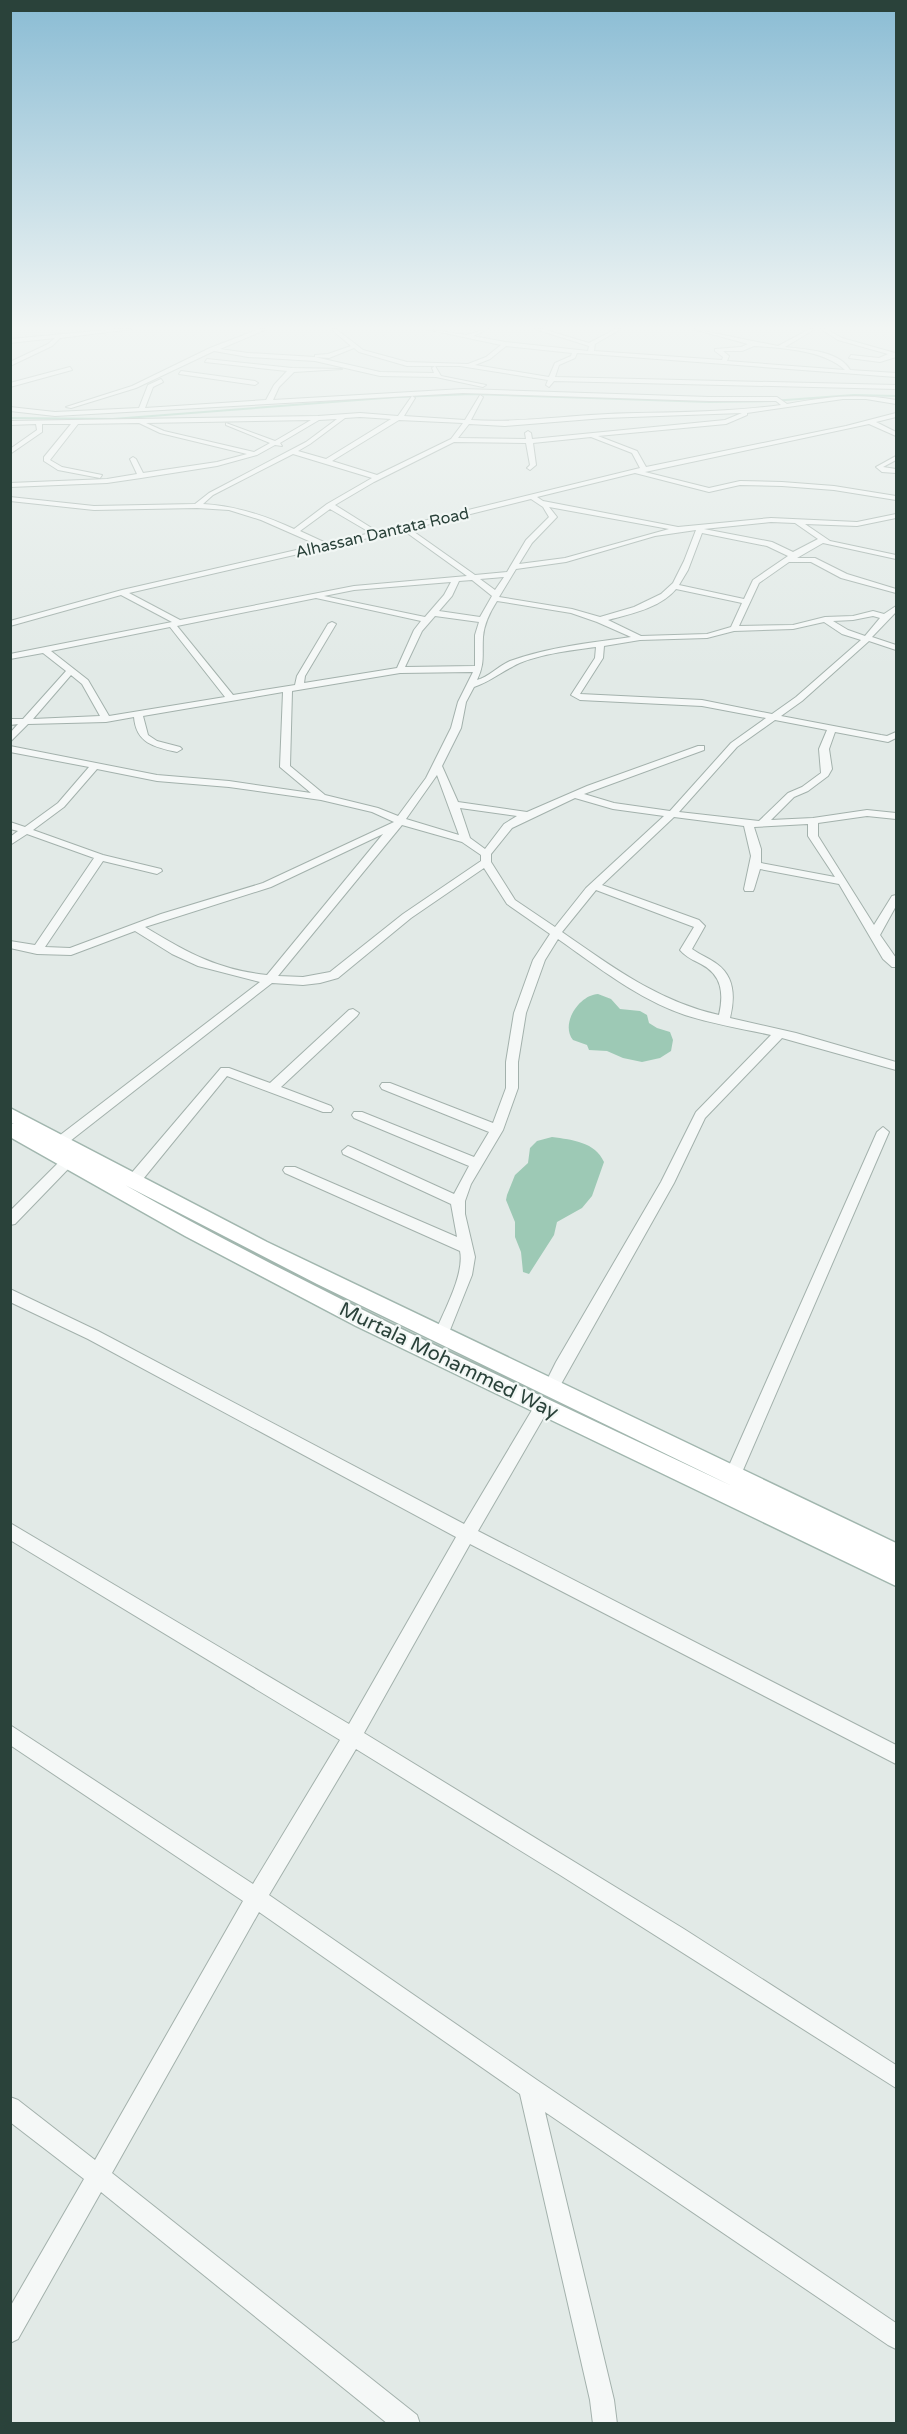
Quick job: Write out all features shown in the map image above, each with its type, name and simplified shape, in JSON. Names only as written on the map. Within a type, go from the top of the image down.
[{"type":"main road","name":"Murtala Mohammed Way","points":[[10,1114],[60,1143],[197,1214],[441,1335],[547,1397],[897,1575]]},
{"type":"main road","name":"Murtala Mohammed Way","points":[[10,1129],[275,1275],[732,1477],[897,1554]]},
{"type":"street","points":[[10,452],[24,443]]},
{"type":"street","points":[[59,443],[49,454],[47,461],[60,469],[95,474],[107,481]]},
{"type":"street","points":[[207,443],[255,454]]},
{"type":"street","points":[[273,443],[376,477]]},
{"type":"street","points":[[197,506],[211,494],[294,450],[301,443]]},
{"type":"street","points":[[326,462],[358,443]]},
{"type":"street","points":[[296,531],[329,505],[376,477],[448,443]]},
{"type":"street","points":[[530,443],[533,465],[530,468]]},
{"type":"street","points":[[608,443],[635,452],[640,470],[651,477],[709,490],[732,483],[782,484],[834,488],[897,498]]},
{"type":"street","name":"Alhassan Dantata Road","points":[[10,624],[122,592],[404,528],[640,470],[771,443]]},
{"type":"street","points":[[10,485],[107,481],[217,465],[255,454],[276,444]]},
{"type":"street","points":[[897,458],[879,467],[884,471],[897,471]]},
{"type":"street","points":[[133,459],[141,476]]},
{"type":"street","points":[[531,496],[542,503],[576,511],[595,511],[681,529]]},
{"type":"street","points":[[10,499],[94,508],[197,506],[238,509],[296,531],[324,545]]},
{"type":"street","points":[[60,1143],[268,981],[398,823],[437,766],[456,728],[462,702],[479,667],[479,635],[483,620],[495,596],[529,542],[553,517],[542,503]]},
{"type":"street","points":[[329,505],[377,534]]},
{"type":"street","points":[[10,657],[354,588],[511,570],[566,560],[654,534],[681,529],[700,529],[757,520],[857,524],[897,516]]},
{"type":"street","points":[[796,521],[822,540],[897,557]]},
{"type":"street","points":[[404,528],[471,575],[495,596],[600,620],[640,638]]},
{"type":"street","points":[[700,529],[769,544],[793,558],[812,560],[844,576],[897,591]]},
{"type":"street","points":[[600,620],[632,611],[667,594],[675,586],[700,529]]},
{"type":"street","points":[[734,630],[756,582],[800,551],[822,540]]},
{"type":"street","points":[[400,670],[418,630],[448,596],[457,577]]},
{"type":"street","points":[[675,586],[748,602]]},
{"type":"street","points":[[122,592],[177,625],[231,699]]},
{"type":"street","points":[[312,596],[426,620]]},
{"type":"street","points":[[441,1335],[465,1275],[468,1257],[458,1214],[458,1201],[497,1130],[512,1088],[512,1062],[520,1013],[539,960],[557,932],[595,886],[671,815],[734,744],[799,699],[897,608]]},
{"type":"street","points":[[433,613],[483,620]]},
{"type":"street","points":[[10,722],[106,719],[400,670],[479,667],[563,649],[640,638],[707,636],[734,630],[793,627],[825,619],[853,618],[873,613],[885,617]]},
{"type":"street","points":[[825,619],[845,632],[897,648]]},
{"type":"street","points":[[299,686],[302,676],[332,624]]},
{"type":"street","points":[[600,644],[599,658],[575,695],[589,699],[702,703],[888,739],[896,736]]},
{"type":"street","points":[[44,650],[90,688],[106,719]]},
{"type":"street","points":[[470,685],[479,684],[510,664],[527,658]]},
{"type":"street","points":[[10,739],[71,670]]},
{"type":"street","points":[[288,687],[285,767],[321,797]]},
{"type":"street","points":[[138,714],[139,729],[148,742],[177,749]]},
{"type":"street","points":[[761,824],[791,795],[805,789],[825,774],[827,769],[824,749],[832,729]]},
{"type":"street","points":[[136,927],[189,959],[217,969],[268,981],[329,978],[407,916],[486,858],[508,826],[527,815],[576,795],[701,748]]},
{"type":"street","points":[[10,749],[157,778],[229,784],[321,797],[375,810],[398,823],[466,840],[486,858],[511,902],[621,978],[655,998],[689,1012],[796,1037],[897,1066]]},
{"type":"street","points":[[10,842],[61,805],[95,766]]},
{"type":"street","points":[[437,766],[449,786],[466,840]]},
{"type":"street","points":[[576,795],[613,806],[748,824],[813,822],[867,813],[897,816]]},
{"type":"street","points":[[453,804],[527,815]]},
{"type":"street","points":[[813,822],[813,836],[830,860],[887,956],[897,964]]},
{"type":"street","points":[[10,944],[37,950],[71,951],[136,927],[267,885],[398,823]]},
{"type":"street","points":[[748,824],[757,848],[757,865],[749,890]]},
{"type":"street","points":[[10,825],[100,857],[157,871]]},
{"type":"street","points":[[37,950],[100,857]]},
{"type":"street","points":[[757,865],[843,882]]},
{"type":"street","points":[[595,886],[695,922],[700,926],[686,950],[717,968],[723,975],[729,1001],[724,1020]]},
{"type":"street","points":[[874,935],[897,898]]},
{"type":"street","points":[[274,1087],[353,1013]]},
{"type":"street","points":[[10,2331],[256,1898],[353,1736],[466,1534],[547,1397],[667,1183],[699,1115],[779,1034]]},
{"type":"street","points":[[134,1180],[225,1071],[274,1087],[327,1109]]},
{"type":"street","points":[[387,1086],[497,1130]]},
{"type":"street","points":[[358,1115],[477,1164]]},
{"type":"street","points":[[732,1477],[884,1132]]},
{"type":"street","points":[[348,1150],[458,1201]]},
{"type":"street","points":[[10,1220],[68,1162]]},
{"type":"street","points":[[290,1170],[467,1248]]},
{"type":"street","points":[[10,1295],[93,1335],[466,1534],[897,1755]]},
{"type":"street","points":[[10,1531],[353,1736],[779,2000],[897,2077]]},
{"type":"street","points":[[10,1734],[256,1898],[529,2088],[897,2337]]},
{"type":"street","points":[[529,2088],[602,2400],[605,2424]]},
{"type":"street","points":[[10,2108],[408,2424]]},
{"type":"shaded area","points":[[598,994],[611,999],[620,1009],[640,1011],[647,1015],[649,1023],[670,1032],[673,1040],[671,1051],[660,1058],[642,1062],[623,1058],[607,1051],[589,1050],[587,1045],[573,1040],[569,1026],[574,1011],[584,999]]},
{"type":"shaded area","points":[[552,1137],[589,1146],[600,1155],[604,1162],[592,1196],[582,1208],[557,1222],[554,1235],[529,1274],[523,1272],[521,1252],[515,1237],[515,1222],[506,1200],[515,1175],[528,1163],[530,1148],[537,1141]]}]
